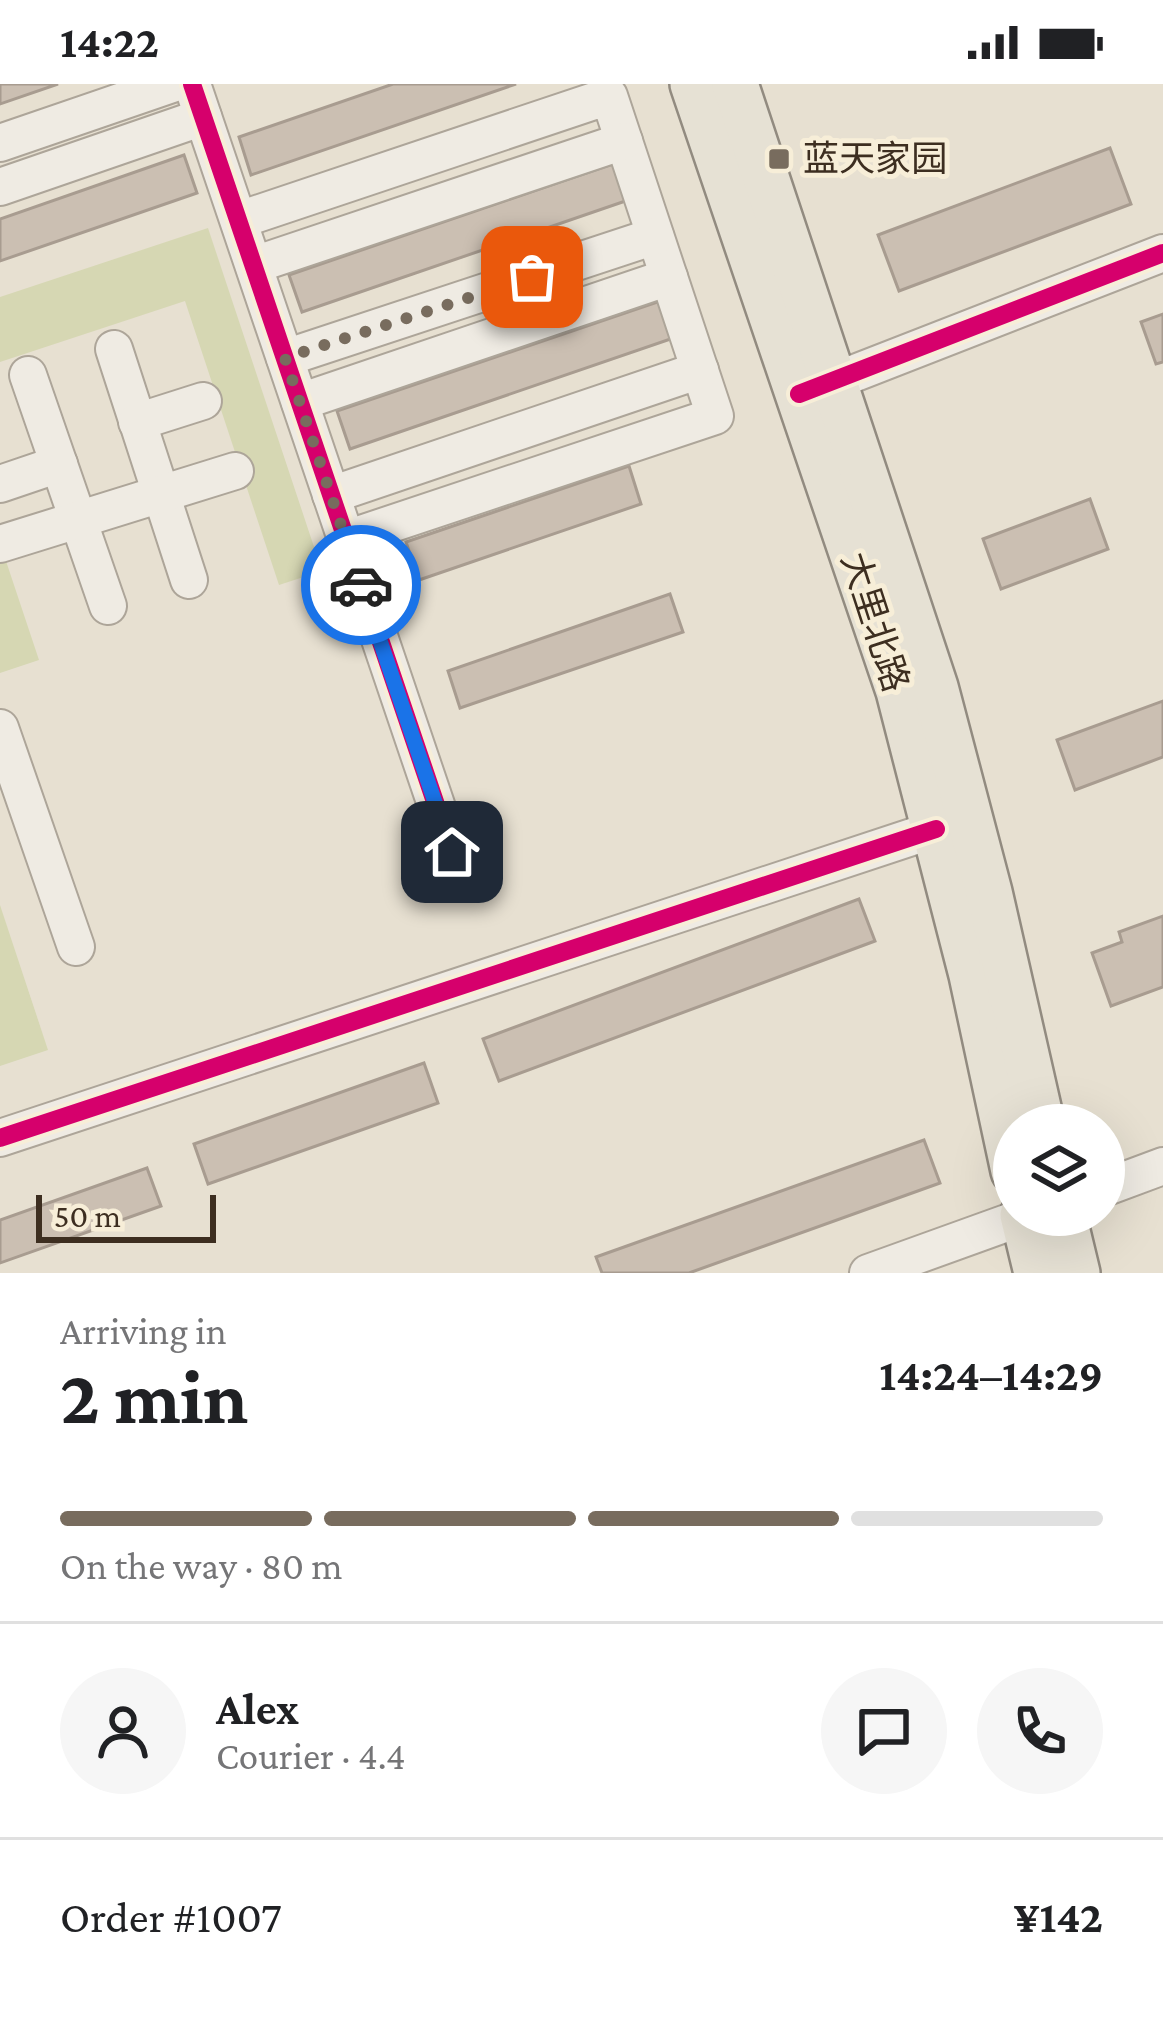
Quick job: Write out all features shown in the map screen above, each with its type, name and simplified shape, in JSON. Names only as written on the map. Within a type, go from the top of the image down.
[{"type":"main road","name":"大里北路","points":[[693,84],[935,686],[1037,1104]]},
{"type":"main road","name":"大里北路","points":[[735,84],[936,829],[999,1104]]},
{"type":"main road","points":[[1036,1236],[1037,1273]]},
{"type":"main road","points":[[1050,1236],[1077,1273]]},
{"type":"street","points":[[0,143],[172,84]]},
{"type":"street","points":[[239,220],[609,96],[715,416],[346,539]]},
{"type":"street","points":[[0,187],[197,100],[452,852]]},
{"type":"street","points":[[254,265],[624,141]]},
{"type":"street","points":[[285,358],[655,236]]},
{"type":"street","points":[[816,389],[1163,253]]},
{"type":"street","points":[[300,402],[669,278]]},
{"type":"street","points":[[114,349],[189,580]]},
{"type":"street","points":[[331,495],[700,370]]},
{"type":"street","points":[[28,374],[108,606]]},
{"type":"street","points":[[137,422],[203,400]]},
{"type":"street","points":[[0,484],[59,464]]},
{"type":"street","points":[[0,544],[235,470]]},
{"type":"street","points":[[0,728],[76,947]]},
{"type":"street","points":[[0,1138],[936,829]]},
{"type":"street","points":[[1125,1180],[1163,1166]]},
{"type":"street","points":[[868,1273],[993,1230]]},
{"type":"green space","points":[[208,228],[322,571],[279,585],[185,301],[0,362],[0,297]]},
{"type":"green space","points":[[0,543],[39,660],[0,673]]},
{"type":"green space","points":[[0,905],[48,1050],[0,1066]]},
{"type":"building","points":[[0,84],[58,84],[0,104]]},
{"type":"building","points":[[393,84],[516,84],[251,175],[239,137]]},
{"type":"building","points":[[1110,148],[1131,204],[899,291],[878,235]]},
{"type":"building","points":[[184,155],[197,193],[0,261],[0,219]]},
{"type":"building","points":[[627,159],[640,196],[302,312],[289,275]]},
{"type":"building","points":[[675,296],[688,333],[350,449],[337,411]]},
{"type":"building","points":[[1163,314],[1163,362],[1156,364],[1141,322]]},
{"type":"building","points":[[629,466],[641,504],[419,580],[406,542]]},
{"type":"building","points":[[1090,499],[1108,549],[1001,589],[983,539]]},
{"type":"building","points":[[670,594],[683,632],[460,708],[448,671]]},
{"type":"building","points":[[1163,701],[1163,757],[1075,790],[1057,740]]},
{"type":"building","points":[[859,899],[875,941],[499,1081],[483,1039]]},
{"type":"building","points":[[1163,916],[1163,987],[1111,1006],[1092,953],[1122,942],[1119,932]]},
{"type":"building","points":[[424,1063],[438,1103],[208,1184],[194,1144]]},
{"type":"building","points":[[924,1140],[940,1183],[689,1273],[602,1273],[596,1257]]},
{"type":"building","points":[[147,1168],[161,1206],[0,1263],[0,1220]]},
{"type":"cycle path","points":[[192,84],[452,852]]},
{"type":"cycle path","points":[[799,394],[1163,253]]},
{"type":"cycle path","points":[[0,1138],[936,829]]},
{"type":"way so far","points":[[361,585],[285,358],[532,277]]},
{"type":"place","name":"蓝天家园","points":[[779,159]]},
{"type":"route","points":[[361,585],[452,852]]}]
